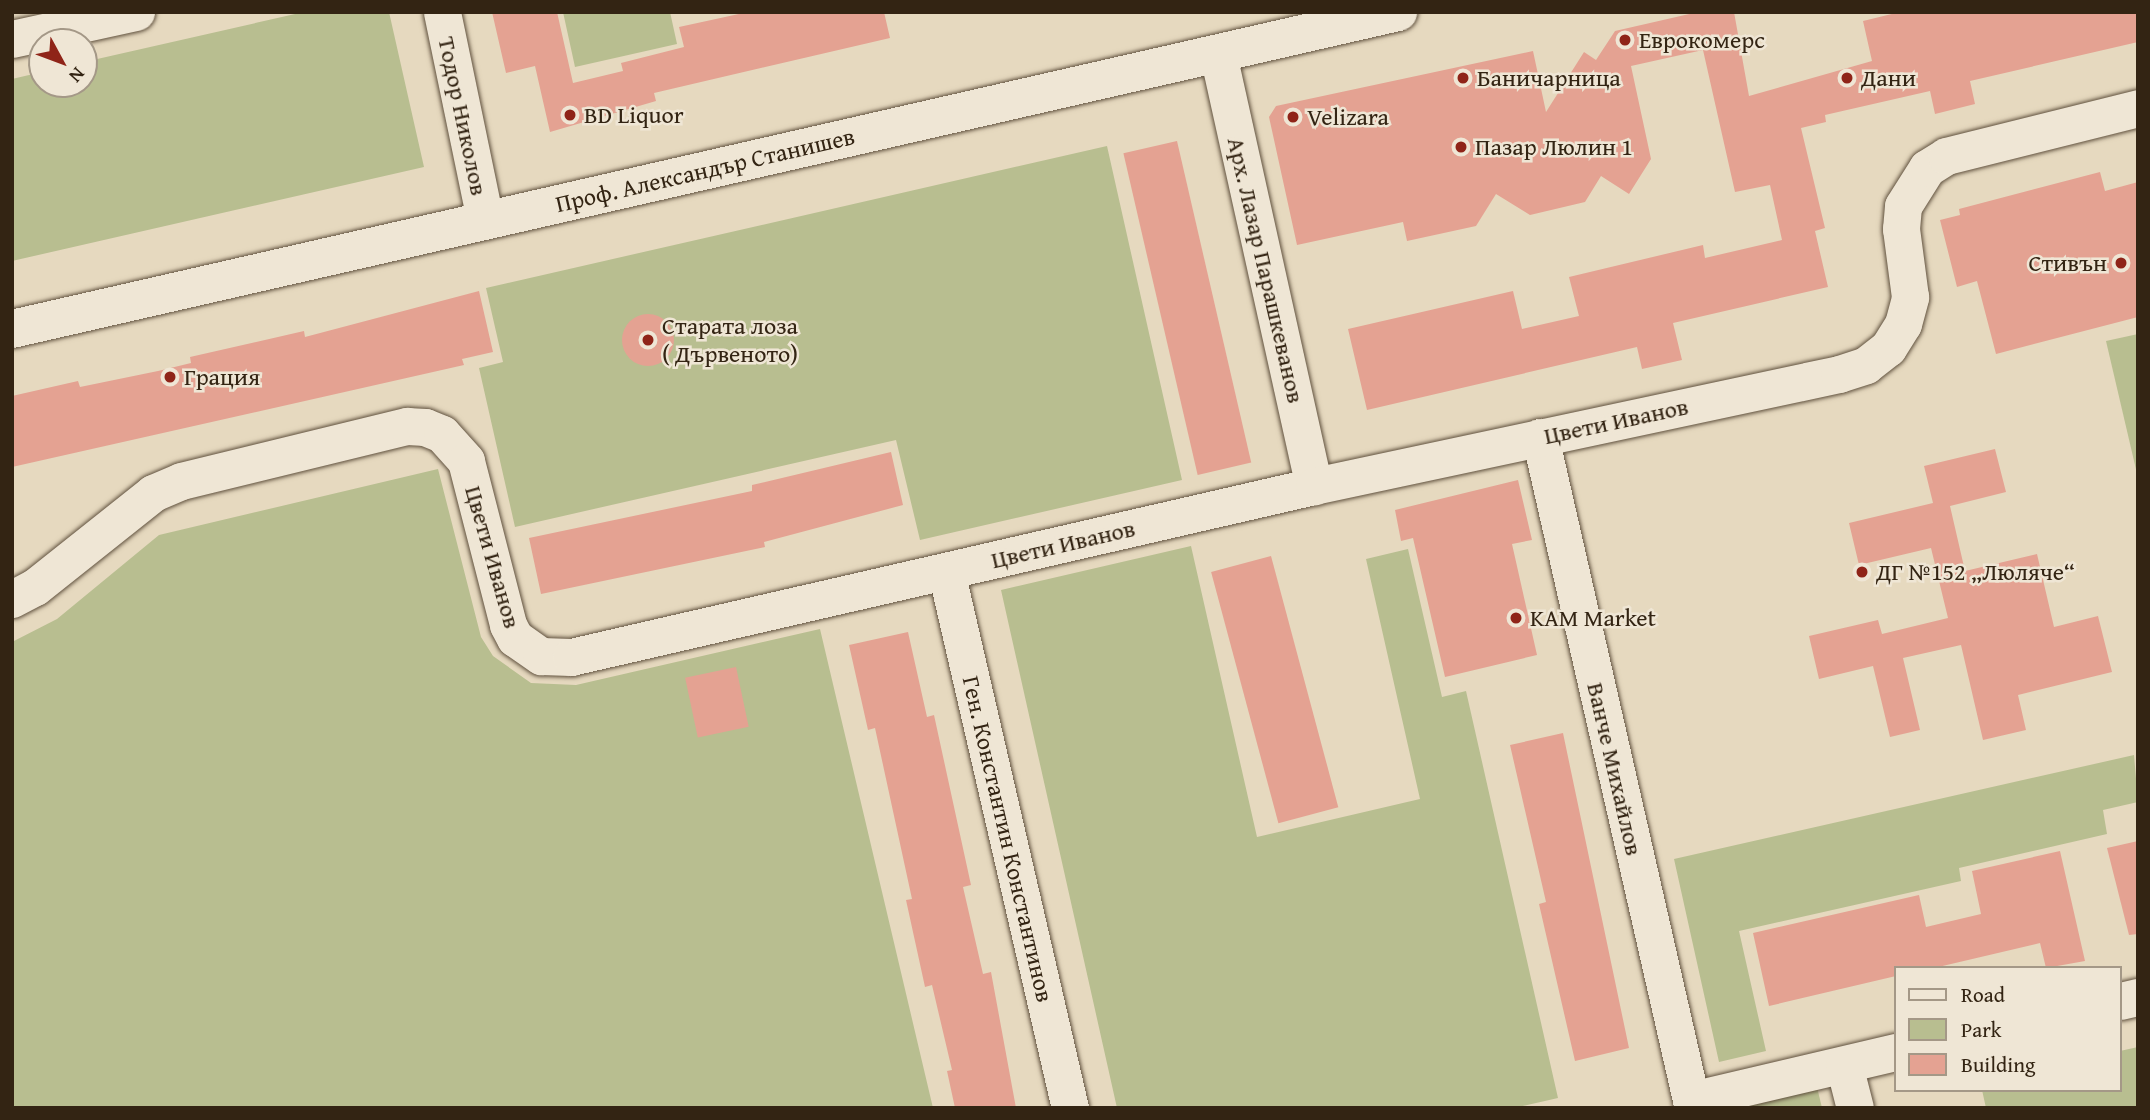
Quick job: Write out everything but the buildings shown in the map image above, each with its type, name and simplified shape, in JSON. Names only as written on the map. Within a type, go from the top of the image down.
[{"type":"street","points":[[12,39],[136,12]]},
{"type":"street","name":"Тодор Николов","points":[[442,12],[485,220]]},
{"type":"street","name":"Проф. Александър Станишев","points":[[12,328],[1398,12]]},
{"type":"street","name":"Арх. Лазар Парашкеванов","points":[[1217,54],[1314,486]]},
{"type":"street","name":"Цвети Иванов","points":[[12,599],[35,587],[153,493],[181,481],[407,426],[442,434],[466,461],[508,625],[515,638],[541,656],[571,657],[1314,486],[1866,365],[1888,348],[1903,324],[1910,297],[1901,229],[1903,206],[1927,168],[1946,156],[2138,108]]},
{"type":"street","name":"Ванче Михайлов","points":[[1540,437],[1691,1100],[1844,1065]]},
{"type":"street","name":"Ген. Константин Константинов","points":[[946,571],[1070,1108]]},
{"type":"street","points":[[1855,1108],[1844,1065],[1895,1052]]},
{"type":"green space","points":[[304,12],[389,12],[424,167],[12,261],[12,79],[28,75],[28,98],[98,98],[98,59]]},
{"type":"green space","points":[[563,12],[670,12],[677,44],[575,67]]},
{"type":"green space","points":[[1107,146],[1182,480],[920,540],[896,440],[515,527],[479,368],[503,362],[486,288]]},
{"type":"green space","points":[[2138,334],[2138,478],[2106,341]]},
{"type":"green space","points":[[438,469],[481,637],[493,656],[531,683],[576,685],[820,629],[933,1108],[12,1108],[12,642],[57,619],[159,535]]},
{"type":"green space","points":[[1191,546],[1257,837],[1420,799],[1366,559],[1408,549],[1442,697],[1466,691],[1558,1098],[1514,1108],[1117,1108],[1001,590]]},
{"type":"green space","points":[[2134,755],[2138,802],[2103,810],[2107,834],[1959,868],[1961,881],[1739,931],[1766,1051],[1719,1062],[1674,859]]},
{"type":"green space","points":[[2138,1047],[2138,1108],[1986,1108],[1982,1092],[2122,1092],[2122,1051]]},
{"type":"green space","points":[[1817,1087],[1822,1108],[1733,1108]]},
{"type":"place","name":"Еврокомерс","points":[[1625,40]]},
{"type":"place","name":"Баничарница","points":[[1463,78]]},
{"type":"place","name":"Дани","points":[[1847,78]]},
{"type":"place","name":"BD Liquor","points":[[570,115]]},
{"type":"place","name":"Velizara","points":[[1293,117]]},
{"type":"place","name":"Пазар Люлин 1","points":[[1461,147]]},
{"type":"place","name":"Стивън","points":[[2121,263]]},
{"type":"place","name":"Старата лоза ( Дървеното)","points":[[648,340]]},
{"type":"place","name":"Грация","points":[[170,377]]},
{"type":"place","name":"ДГ №152 „Люляче“","points":[[1862,572]]},
{"type":"place","name":"KAM Market","points":[[1516,618]]}]
